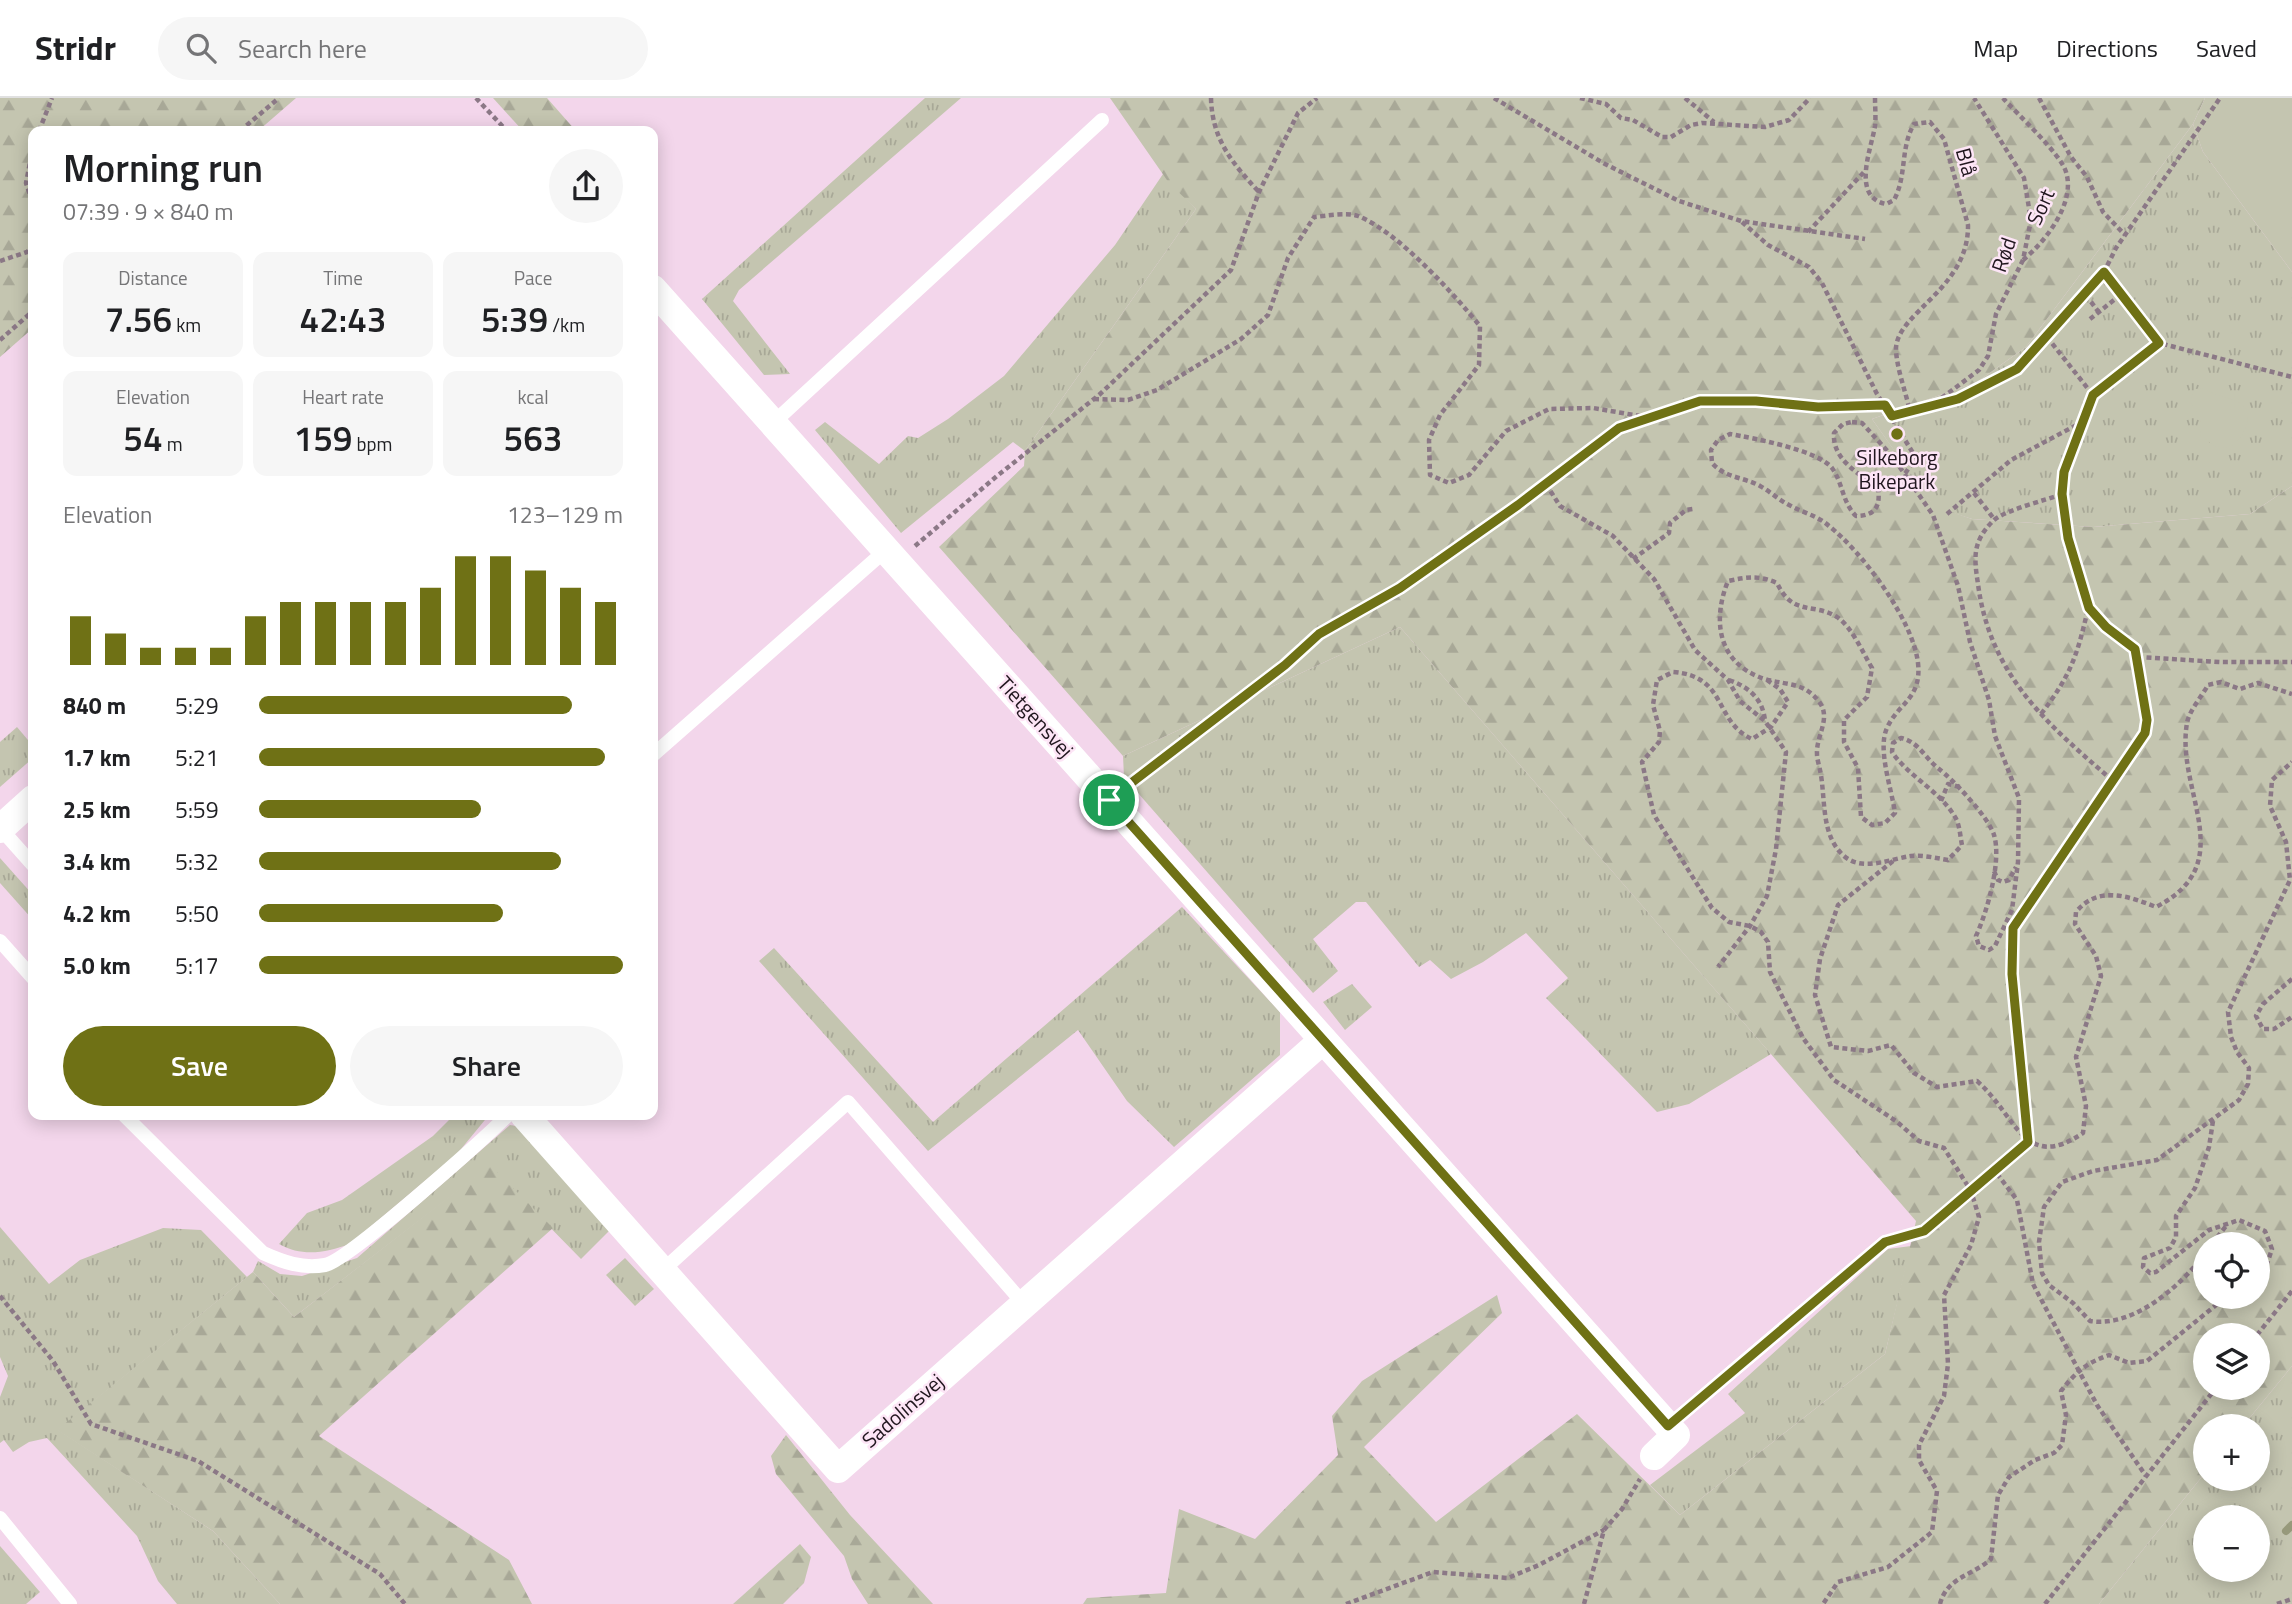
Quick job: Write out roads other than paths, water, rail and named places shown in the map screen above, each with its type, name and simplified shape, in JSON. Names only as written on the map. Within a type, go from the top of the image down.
[{"type":"street","name":"Tietgensvej","points":[[658,295],[1668,1426]]},
{"type":"street","points":[[0,829],[28,804]]},
{"type":"street","name":"Sadolinsvej","points":[[528,1120],[838,1469],[1323,1040]]},
{"type":"street","points":[[1654,1455],[1676,1435],[1668,1426]]},
{"type":"lane","points":[[773,423],[1102,120]]},
{"type":"lane","points":[[658,751],[891,556]]},
{"type":"lane","points":[[0,829],[28,860]]},
{"type":"lane","points":[[0,941],[28,972]]},
{"type":"lane","points":[[662,1270],[848,1102],[1024,1304]]},
{"type":"lane","points":[[129,1120],[263,1253],[290,1265],[328,1265],[503,1120]]},
{"type":"lane","points":[[1668,1426],[1885,1242]]},
{"type":"lane","points":[[0,1518],[68,1603]]},
{"type":"waterway","points":[[2286,1531],[2292,1525]]},
{"type":"place","name":"Silkeborg Bikepark","points":[[1897,434]]}]
